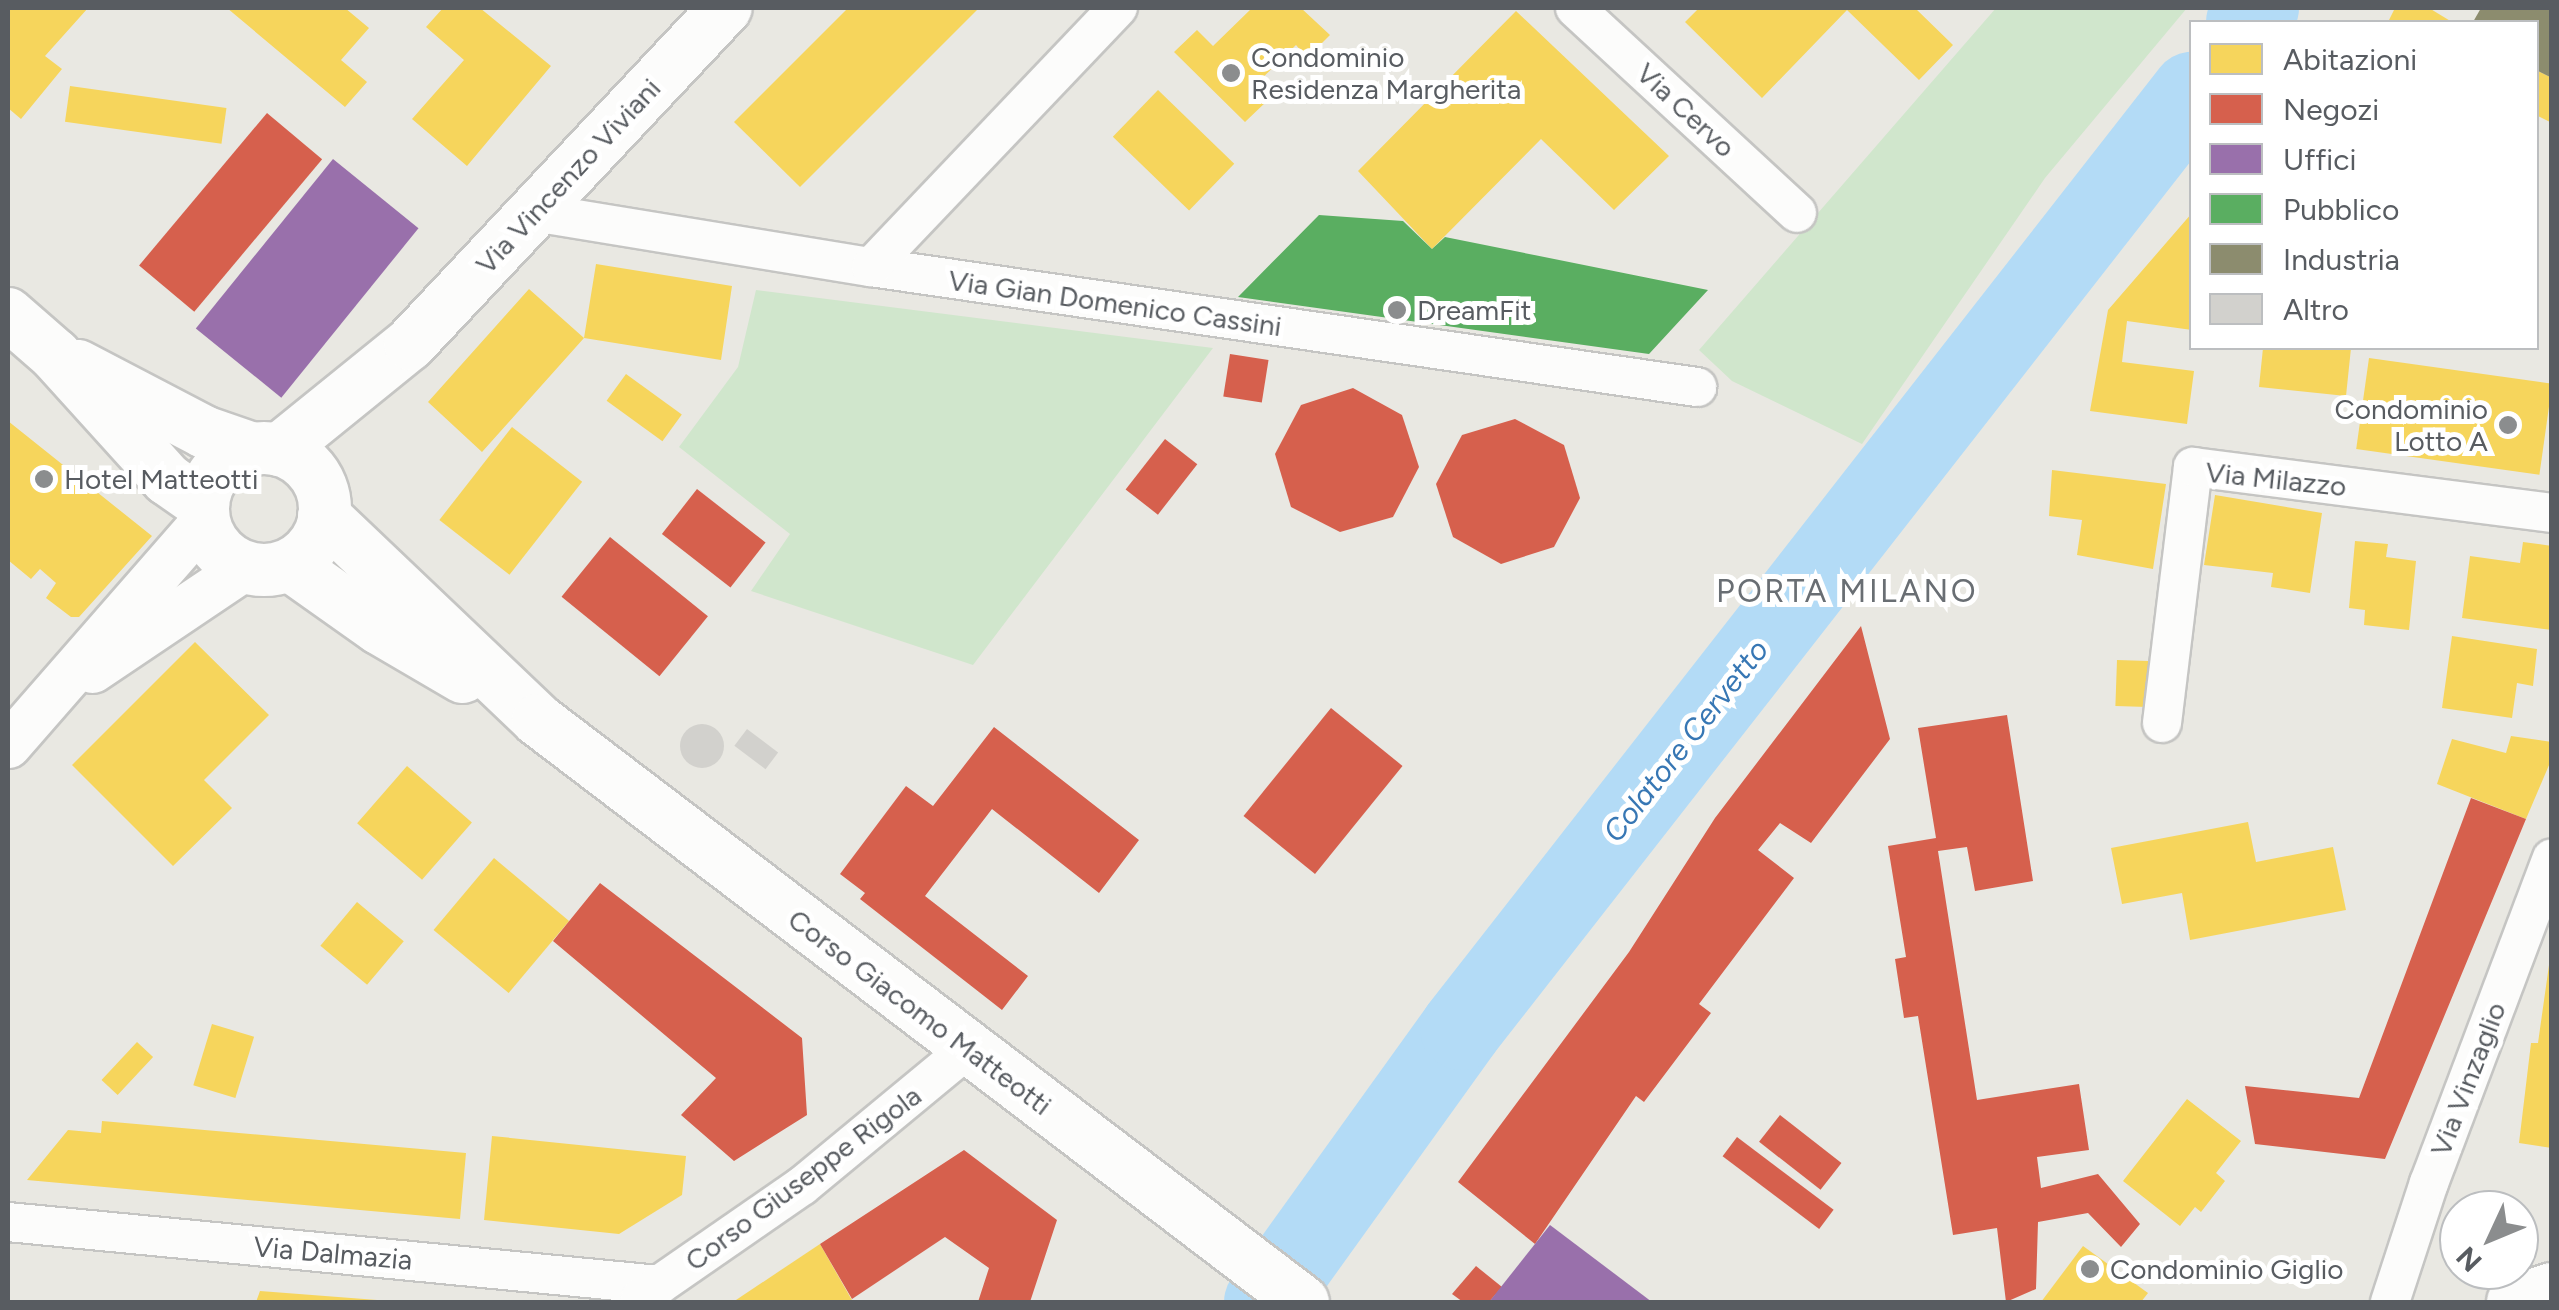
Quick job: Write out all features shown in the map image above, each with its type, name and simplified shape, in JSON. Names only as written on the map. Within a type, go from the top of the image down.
[{"type":"main road","name":"Via Vincenzo Viviani","points":[[266,449],[410,344],[723,8]]},
{"type":"main road","points":[[8,314],[56,355],[167,479],[204,512],[215,546],[267,566],[314,544],[322,501],[304,463],[204,432],[56,355]]},
{"type":"main road","name":"Via Vincenzo Viviani","points":[[322,501],[410,344]]},
{"type":"main road","points":[[204,512],[219,467],[266,449]]},
{"type":"main road","name":"Corso Giacomo Matteotti","points":[[322,501],[538,720]]},
{"type":"main road","name":"Corso Giacomo Matteotti","points":[[267,566],[538,720],[1303,1302]]},
{"type":"main road","points":[[2513,1302],[2552,1290]]},
{"type":"street","points":[[871,267],[1118,8]]},
{"type":"street","name":"Via Cervo","points":[[1575,8],[1797,213]]},
{"type":"street","name":"Via Gian Domenico Cassini","points":[[534,212],[871,267],[1697,388]]},
{"type":"street","name":"Via Milazzo","points":[[2162,722],[2193,467],[2552,513]]},
{"type":"street","points":[[8,745],[50,700],[204,512]]},
{"type":"street","points":[[50,700],[267,566]]},
{"type":"street","name":"Via Vinzaglio","points":[[2390,1302],[2429,1184],[2552,858]]},
{"type":"street","name":"Corso Giuseppe Rigola","points":[[646,1294],[802,1186],[970,1048]]},
{"type":"street","name":"Via Dalmazia","points":[[8,1222],[646,1294]]},
{"type":"green space","points":[[1996,8],[2187,8],[2045,178],[1862,444],[1732,381],[1699,350]]},
{"type":"green space","points":[[756,290],[1213,348],[973,665],[751,591],[790,534],[679,447],[738,367]]},
{"type":"building: Abitazioni","points":[[8,8],[88,8],[45,56],[62,69],[21,119],[8,108]]},
{"type":"building: Abitazioni","points":[[227,8],[345,8],[369,28],[341,60],[367,82],[345,107]]},
{"type":"building: Abitazioni","points":[[443,8],[480,8],[551,66],[467,166],[412,119],[464,60],[426,27]]},
{"type":"building: Abitazioni","points":[[848,8],[979,8],[800,187],[734,122]]},
{"type":"building: Abitazioni","name":"Condominio Residenza Margherita","points":[[1252,8],[1301,8],[1330,35],[1307,58],[1296,45],[1252,88],[1267,101],[1245,122],[1174,52],[1197,30],[1213,46]]},
{"type":"building: Abitazioni","points":[[1699,8],[1915,8],[1953,45],[1919,80],[1847,10],[1762,98],[1685,22]]},
{"type":"building: Abitazioni","points":[[2395,8],[2429,8],[2449,20],[2389,20]]},
{"type":"building: Abitazioni","points":[[1516,11],[1669,156],[1614,210],[1541,139],[1432,249],[1358,171]]},
{"type":"building: Abitazioni","points":[[2539,72],[2552,78],[2552,123],[2539,116]]},
{"type":"building: Abitazioni","points":[[70,86],[226,108],[221,144],[65,122]]},
{"type":"building: Abitazioni","points":[[1158,90],[1234,164],[1189,210],[1113,137]]},
{"type":"building: Abitazioni","points":[[2189,216],[2189,330],[2127,321],[2122,362],[2194,371],[2187,424],[2090,411],[2108,310]]},
{"type":"building: Abitazioni","points":[[596,264],[732,286],[721,360],[584,338]]},
{"type":"building: Abitazioni","points":[[529,289],[584,338],[482,452],[428,402]]},
{"type":"building: Abitazioni","points":[[2263,350],[2351,350],[2346,396],[2259,387]]},
{"type":"building: Abitazioni","points":[[2369,358],[2552,384],[2539,475],[2356,449]]},
{"type":"building: Abitazioni","points":[[626,374],[682,415],[662,441],[607,401]]},
{"type":"building: Abitazioni","name":"Hotel Matteotti","points":[[8,421],[152,536],[79,617],[71,617],[46,598],[56,583],[40,569],[31,579],[8,560]]},
{"type":"building: Abitazioni","points":[[512,427],[582,482],[509,575],[439,520]]},
{"type":"building: Abitazioni","points":[[2052,470],[2166,484],[2153,569],[2077,555],[2082,520],[2049,516]]},
{"type":"building: Abitazioni","points":[[2215,495],[2322,513],[2310,593],[2271,587],[2273,573],[2204,565]]},
{"type":"building: Abitazioni","points":[[2355,541],[2388,544],[2386,557],[2416,561],[2409,630],[2364,625],[2365,610],[2349,608]]},
{"type":"building: Abitazioni","points":[[2523,542],[2552,546],[2552,630],[2462,618],[2470,556],[2520,563]]},
{"type":"building: Abitazioni","points":[[2452,636],[2537,649],[2533,686],[2517,683],[2512,718],[2442,708]]},
{"type":"building: Abitazioni","points":[[195,642],[269,715],[204,780],[232,808],[173,866],[72,765]]},
{"type":"building: Abitazioni","points":[[2117,660],[2149,661],[2147,707],[2115,706]]},
{"type":"building: Abitazioni","points":[[2511,736],[2552,742],[2552,758],[2526,819],[2437,784],[2452,739],[2506,753]]},
{"type":"building: Abitazioni","points":[[407,766],[472,822],[422,880],[357,823]]},
{"type":"building: Abitazioni","points":[[2248,822],[2256,862],[2333,847],[2346,910],[2190,940],[2182,893],[2122,904],[2111,848]]},
{"type":"building: Abitazioni","points":[[494,858],[569,921],[509,993],[434,930]]},
{"type":"building: Abitazioni","points":[[357,902],[404,941],[367,985],[320,946]]},
{"type":"building: Abitazioni","points":[[2549,965],[2552,1148],[2519,1143],[2531,1043],[2538,1043]]},
{"type":"building: Abitazioni","points":[[212,1024],[254,1037],[235,1098],[193,1085]]},
{"type":"building: Abitazioni","points":[[137,1042],[153,1057],[118,1095],[102,1080]]},
{"type":"building: Abitazioni","points":[[2187,1099],[2241,1141],[2216,1173],[2225,1181],[2201,1212],[2195,1207],[2180,1226],[2123,1181]]},
{"type":"building: Abitazioni","points":[[102,1121],[466,1153],[460,1219],[27,1180],[68,1130],[101,1133]]},
{"type":"building: Abitazioni","points":[[492,1136],[686,1156],[682,1195],[619,1234],[484,1220]]},
{"type":"building: Abitazioni","points":[[820,1244],[853,1302],[733,1302]]},
{"type":"building: Abitazioni","name":"Condominio Giglio","points":[[2083,1246],[2148,1293],[2141,1302],[2041,1302]]},
{"type":"building: Abitazioni","points":[[260,1291],[377,1300],[377,1302],[256,1302]]},
{"type":"building: Negozi","points":[[267,113],[322,159],[194,312],[139,265]]},
{"type":"building: Negozi","points":[[1230,354],[1269,360],[1262,403],[1223,396]]},
{"type":"building: Negozi","points":[[1353,388],[1402,415],[1419,467],[1393,517],[1340,532],[1291,507],[1275,454],[1301,405]]},
{"type":"building: Negozi","points":[[1515,419],[1564,445],[1580,498],[1554,547],[1501,564],[1453,537],[1436,484],[1462,435]]},
{"type":"building: Negozi","points":[[1165,439],[1197,464],[1158,515],[1126,489]]},
{"type":"building: Negozi","points":[[697,489],[766,543],[730,587],[662,534]]},
{"type":"building: Negozi","points":[[610,537],[708,616],[659,676],[562,597]]},
{"type":"building: Negozi","points":[[1861,626],[1890,739],[1811,843],[1780,823],[1758,850],[1794,878],[1699,1004],[1711,1013],[1644,1102],[1636,1096],[1535,1244],[1458,1182],[1629,952],[1715,818]]},
{"type":"building: Negozi","points":[[1331,708],[1402,766],[1315,874],[1244,816]]},
{"type":"building: Negozi","points":[[2007,715],[2033,881],[1975,891],[1967,847],[1938,851],[1977,1100],[2079,1084],[2089,1150],[2037,1157],[2041,1188],[2098,1174],[2140,1224],[2121,1247],[2088,1213],[2038,1222],[2036,1289],[2006,1302],[1997,1228],[1953,1235],[1918,1016],[1904,1018],[1895,959],[1906,957],[1888,846],[1936,838],[1918,728]]},
{"type":"building: Negozi","points":[[994,727],[1139,840],[1099,893],[992,809],[925,896],[1028,976],[1002,1010],[860,899],[865,893],[840,874],[906,786],[933,806]]},
{"type":"building: Negozi","points":[[2471,798],[2526,819],[2385,1159],[2255,1144],[2245,1086],[2359,1098]]},
{"type":"building: Negozi","points":[[600,883],[802,1038],[807,1115],[734,1161],[681,1115],[716,1078],[553,941]]},
{"type":"building: Negozi","points":[[1780,1115],[1841,1163],[1821,1190],[1759,1142]]},
{"type":"building: Negozi","points":[[1737,1137],[1834,1210],[1819,1229],[1723,1156]]},
{"type":"building: Negozi","points":[[964,1150],[1057,1220],[1030,1302],[978,1302],[989,1268],[945,1237],[852,1299],[820,1244]]},
{"type":"building: Negozi","points":[[1476,1266],[1502,1287],[1489,1302],[1463,1302],[1452,1294]]},
{"type":"building: Uffici","points":[[333,159],[418,228],[281,398],[196,328]]},
{"type":"building: Uffici","points":[[1550,1225],[1652,1302],[1489,1302]]},
{"type":"building: Pubblico","points":[[1319,215],[1403,221],[1432,249],[1445,237],[1708,290],[1649,354],[1238,297]]},
{"type":"building: Industria","points":[[2481,8],[2552,8],[2552,78],[2539,72],[2539,20],[2474,20]]},
{"type":"building: Altro","points":[[702,724],[718,730],[724,746],[718,762],[702,768],[686,762],[680,746],[686,730]]},
{"type":"building: Altro","points":[[747,729],[778,752],[766,769],[734,746]]},
{"type":"waterway","name":"Colatore Cervetto","points":[[2249,20],[2258,8]]},
{"type":"waterway","name":"Colatore Cervetto","points":[[1265,1302],[1461,1029],[2189,97]]},
{"type":"place","name":"Condominio Residenza Margherita","points":[[1231,73]]},
{"type":"place","name":"DreamFit","points":[[1397,310]]},
{"type":"place","name":"Condominio Lotto A","points":[[2508,425]]},
{"type":"place","name":"Hotel Matteotti","points":[[44,479]]},
{"type":"place","name":"Condominio Giglio","points":[[2090,1269]]},
{"type":"district","name":"PORTA MILANO","points":[[1847,591]]}]
